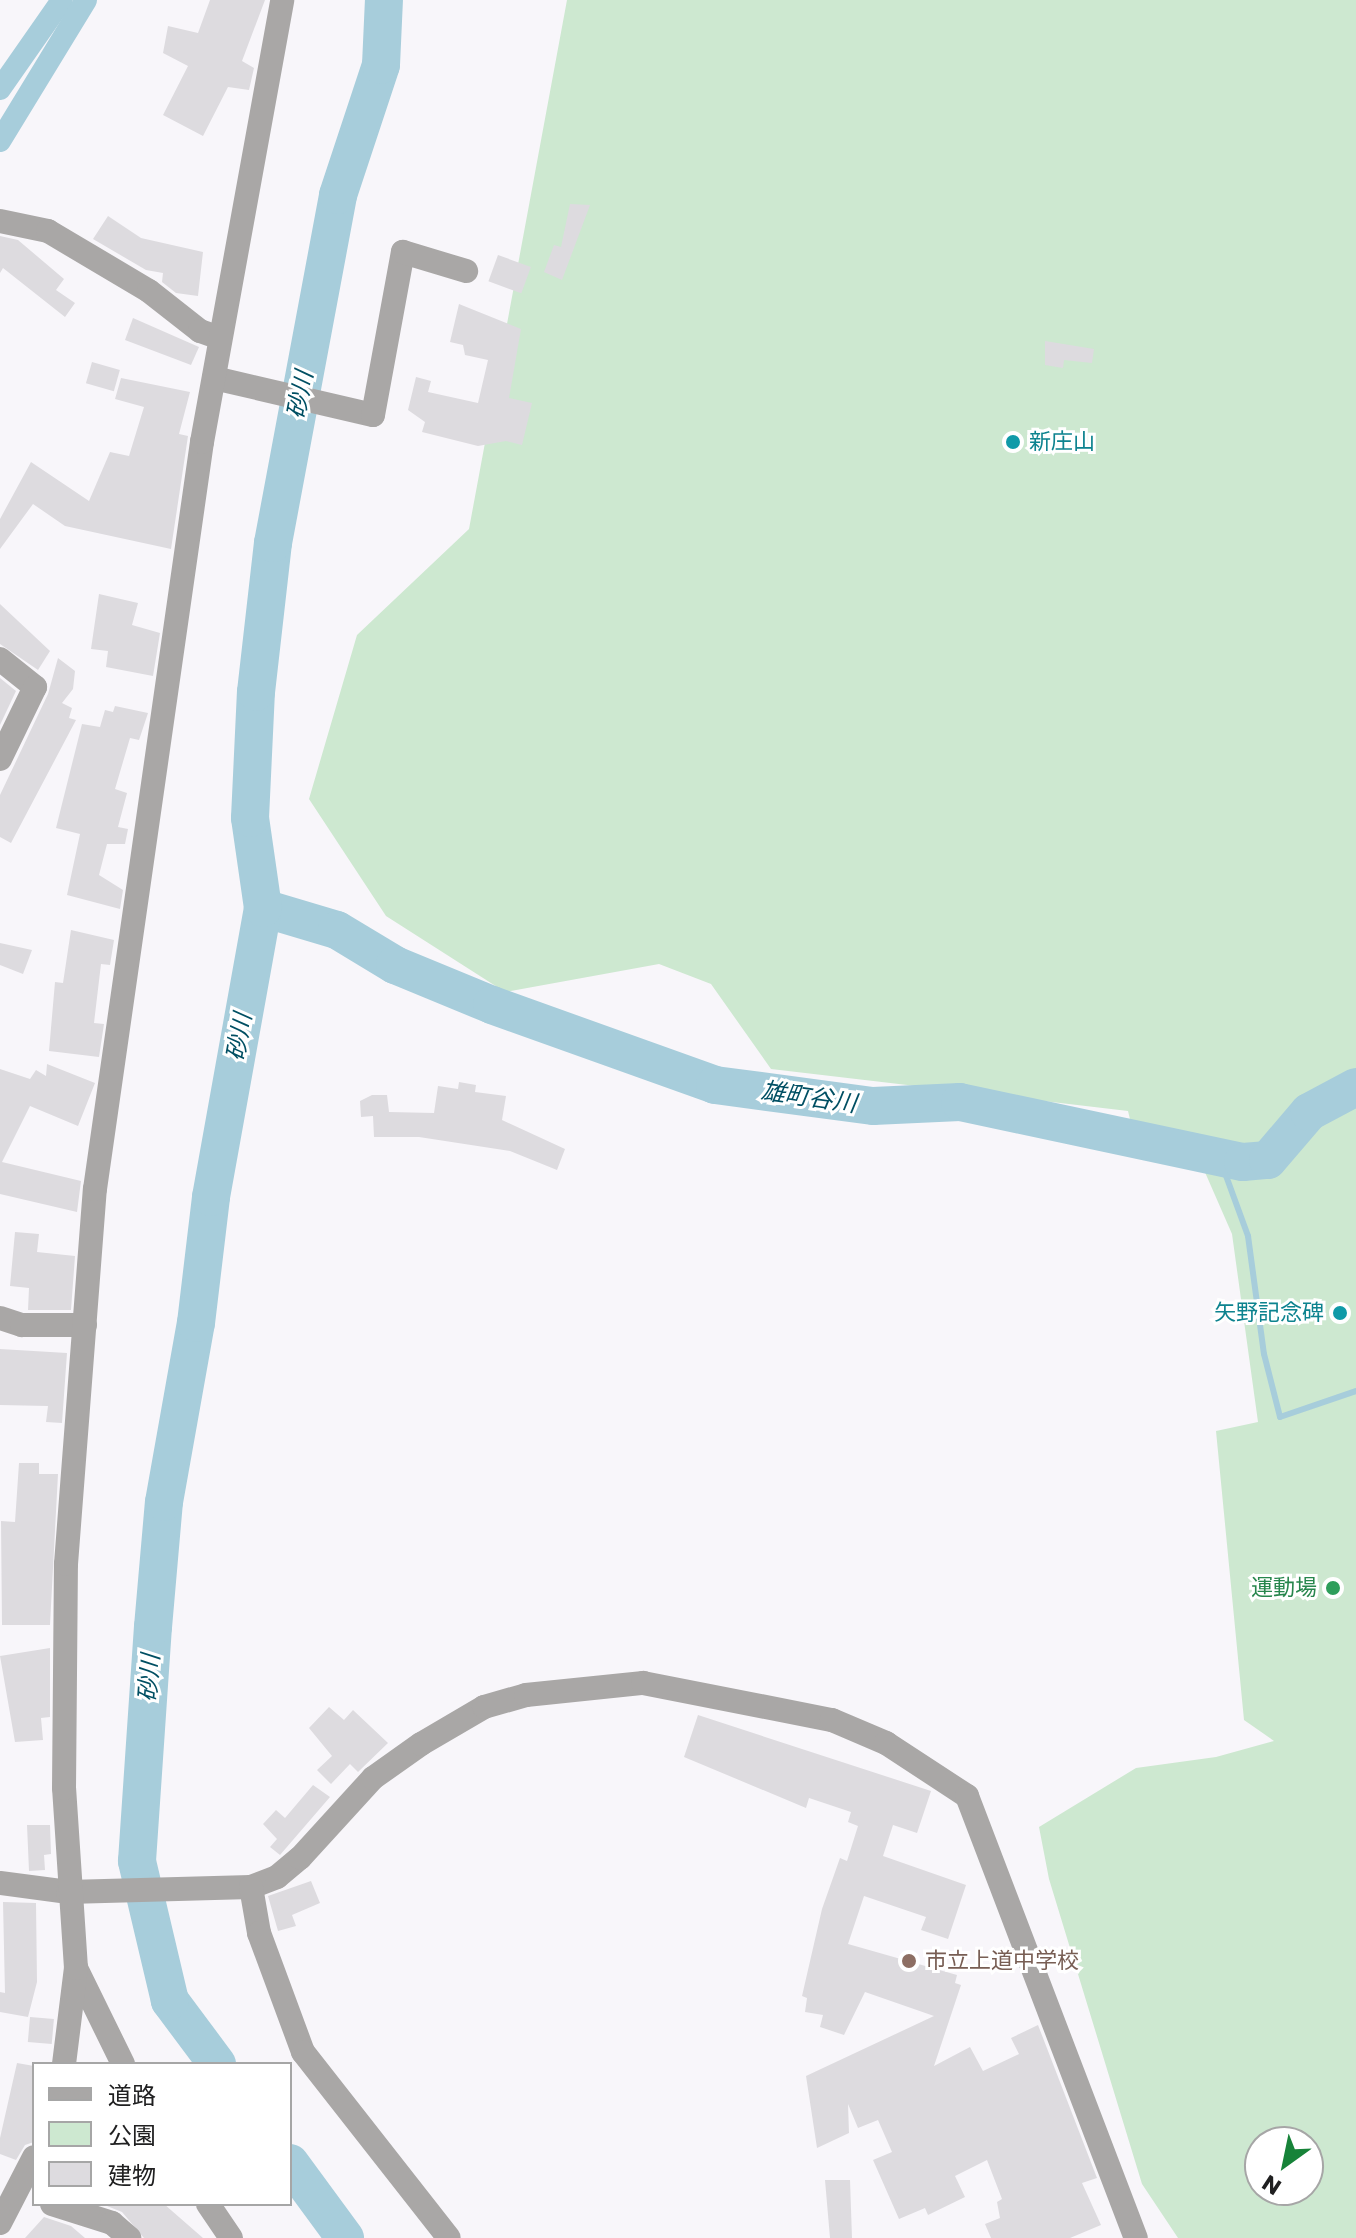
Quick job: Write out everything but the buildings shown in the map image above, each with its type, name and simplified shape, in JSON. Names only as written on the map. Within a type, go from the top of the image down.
[{"type":"street","points":[[64,2062],[76,1968],[66,1564],[95,1189],[164,685],[220,338],[282,0]]},
{"type":"street","points":[[0,221],[48,231],[149,291],[200,331],[220,338]]},
{"type":"street","points":[[214,378],[373,415],[403,252],[466,271]]},
{"type":"street","points":[[0,659],[35,687],[0,759]]},
{"type":"street","points":[[0,1318],[22,1325],[85,1325]]},
{"type":"street","points":[[0,1883],[75,1892],[242,1888],[277,1877],[300,1858],[373,1778],[484,1707],[556,1691],[643,1683],[832,1720],[886,1743],[967,1796],[1136,2238]]},
{"type":"street","points":[[242,1888],[303,2052],[449,2238]]},
{"type":"street","points":[[76,1968],[122,2062]]},
{"type":"street","points":[[0,2223],[25,2196],[32,2166]]},
{"type":"street","points":[[58,2206],[112,2223],[129,2238]]},
{"type":"street","points":[[209,2206],[231,2238]]},
{"type":"green space","points":[[567,0],[1356,0],[1356,2238],[1178,2238],[1142,2184],[1049,1879],[1039,1827],[1136,1768],[1216,1757],[1274,1741],[1244,1720],[1216,1431],[1258,1422],[1232,1234],[1204,1170],[1138,1153],[1128,1111],[771,1069],[711,984],[659,964],[505,992],[386,916],[309,799],[357,635],[469,529]]},
{"type":"waterway","points":[[0,89],[62,0]]},
{"type":"waterway","points":[[0,141],[86,0]]},
{"type":"waterway","name":"砂川","points":[[216,2062],[170,2001],[137,1861],[153,1627],[164,1502],[196,1323],[211,1197],[263,908],[250,818],[256,692],[273,543],[338,195],[381,65],[384,0]]},
{"type":"waterway","name":"雄町谷川","points":[[263,908],[337,930],[395,965],[492,1005],[715,1085],[873,1106],[960,1102],[1243,1162],[1268,1160],[1309,1112],[1356,1087]]},
{"type":"waterway","points":[[1213,1155],[1225,1173],[1248,1236],[1264,1354],[1280,1417],[1356,1391]]},
{"type":"waterway","name":"砂川","points":[[292,2166],[345,2238]]},
{"type":"place","name":"新庄山","points":[[1013,442]]},
{"type":"place","name":"矢野記念碑","points":[[1340,1313]]},
{"type":"place","name":"運動場","points":[[1333,1588]]},
{"type":"place","name":"市立上道中学校","points":[[909,1961]]}]
